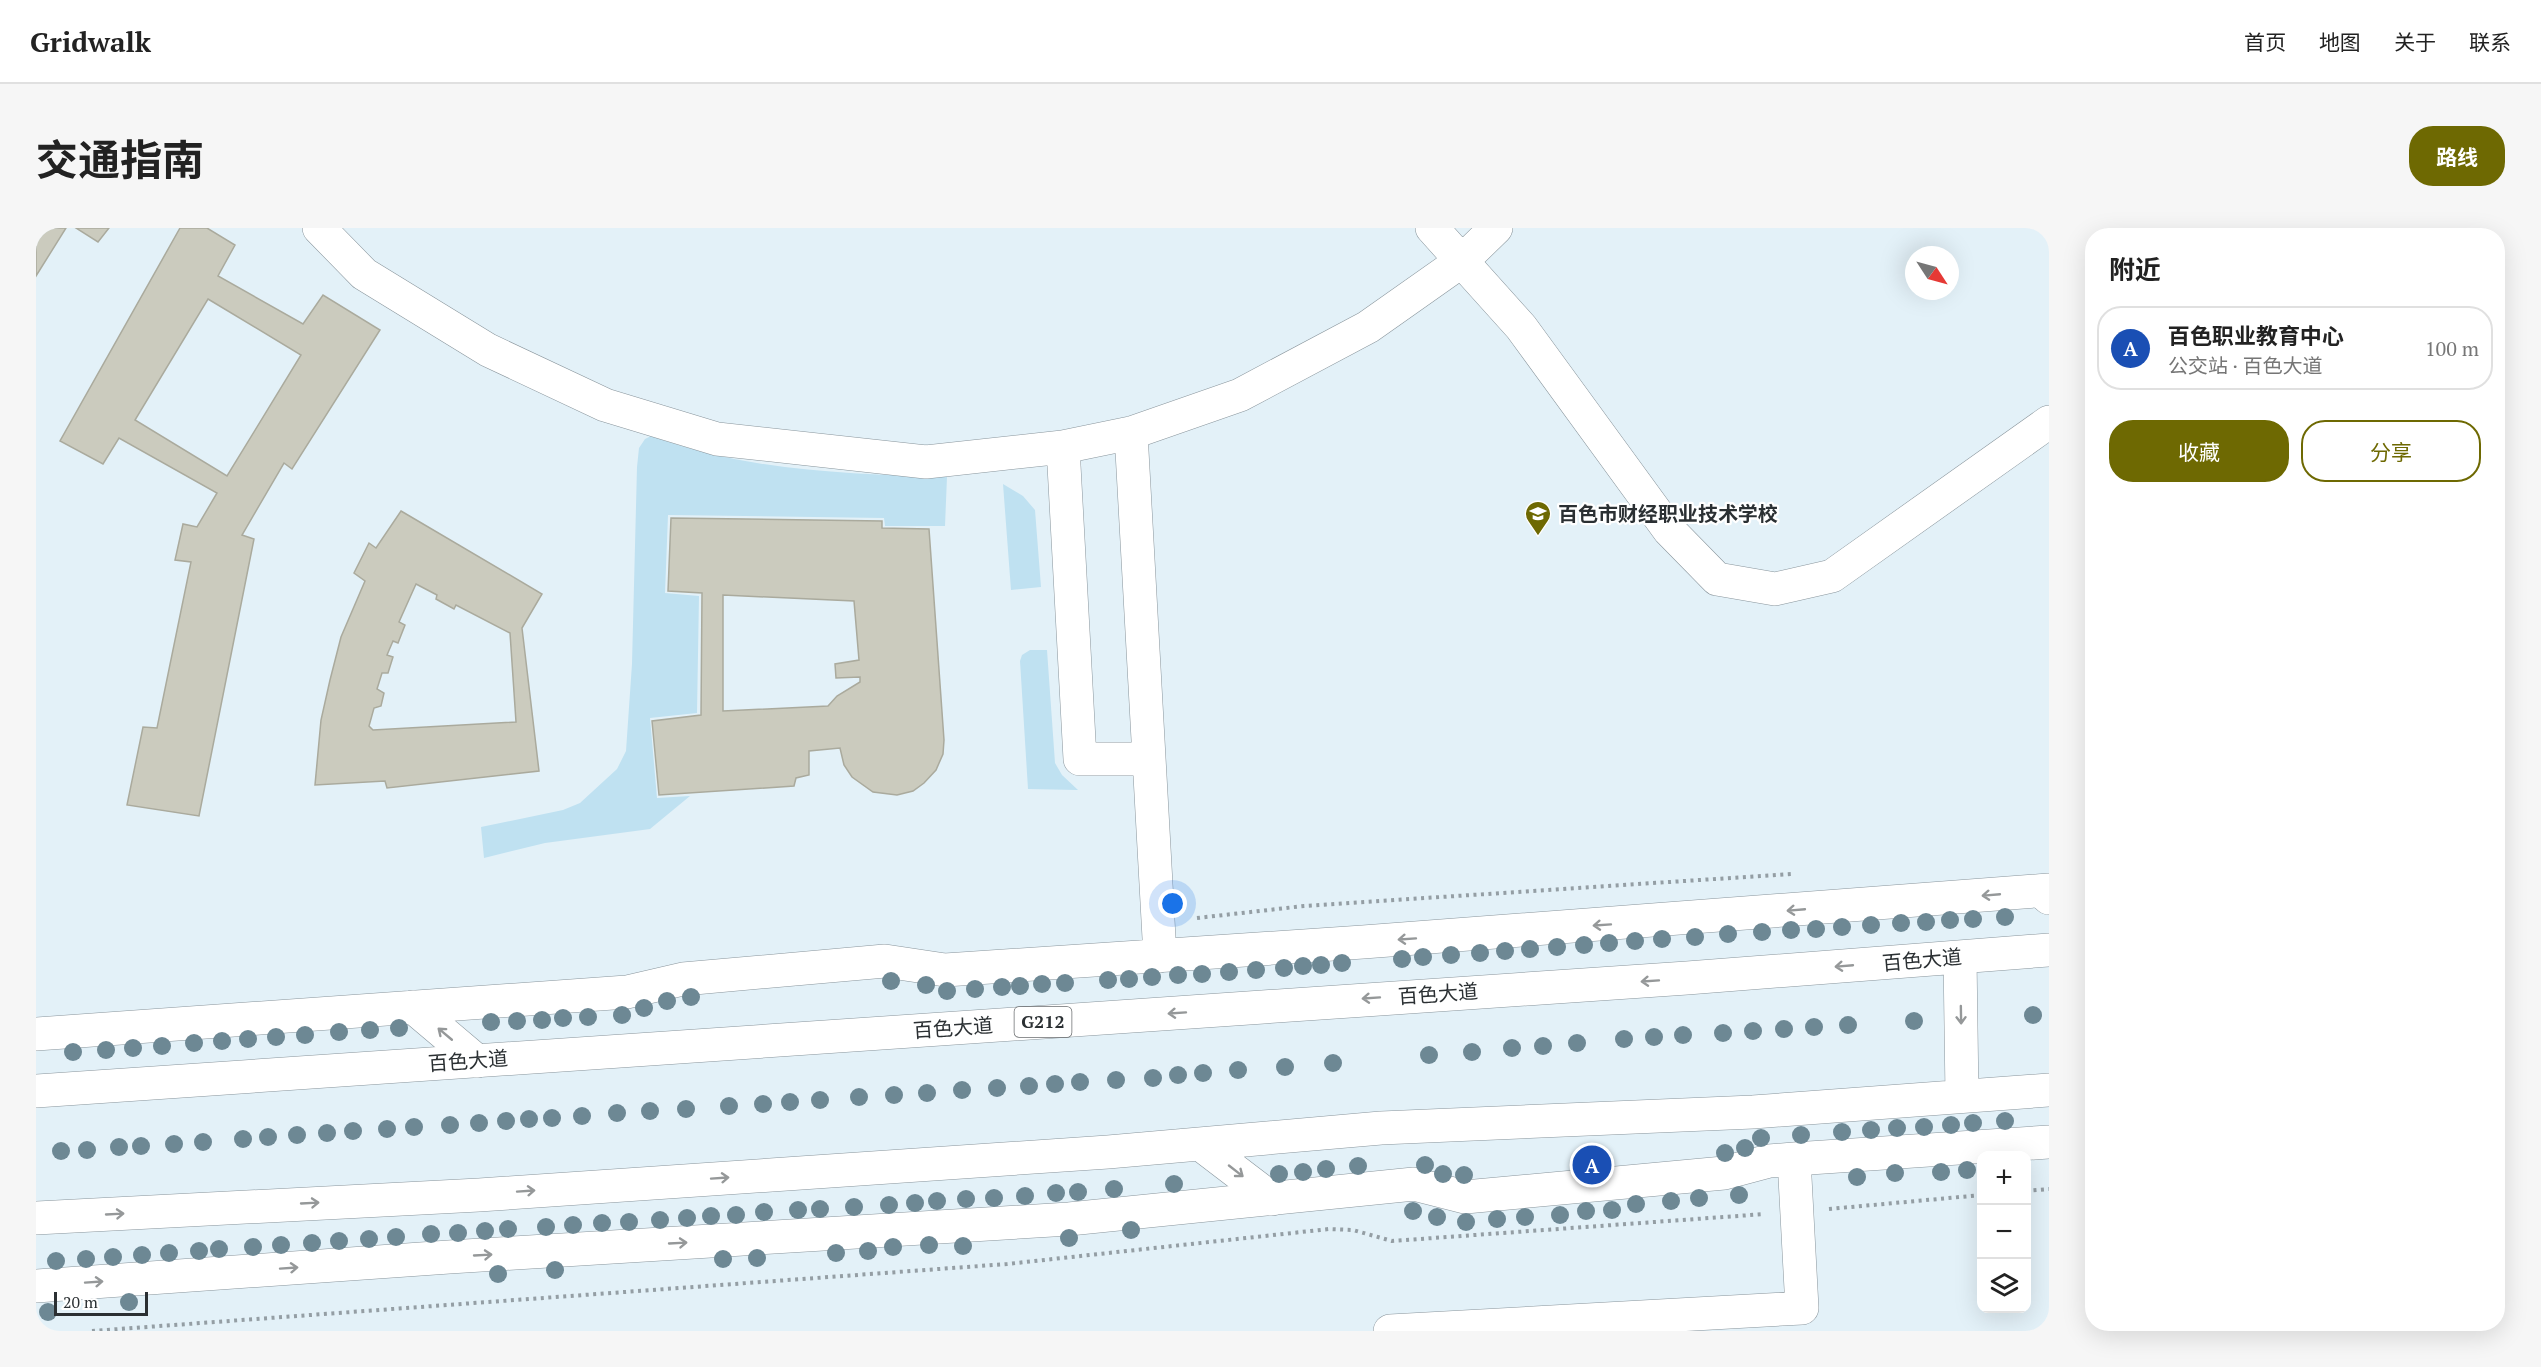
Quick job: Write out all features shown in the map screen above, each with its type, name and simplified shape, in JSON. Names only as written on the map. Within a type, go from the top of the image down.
[{"type":"main road","points":[[319,228],[364,274],[488,350],[605,405],[706,436],[926,462],[1063,447],[1131,433],[1240,395],[1368,327],[1462,260],[1496,228]]},
{"type":"main road","points":[[1432,228],[1521,327],[1669,530],[1717,579],[1775,589],[1832,576],[2049,422]]},
{"type":"main road","points":[[1131,433],[1160,956]]},
{"type":"main road","points":[[1063,447],[1080,759],[1148,759]]},
{"type":"main road","points":[[36,1034],[627,992],[683,979],[885,962],[945,970],[2046,893]]},
{"type":"main road","name":"百色大道","points":[[36,1091],[1687,978],[2049,950]]},
{"type":"main road","points":[[1960,957],[1962,1096]]},
{"type":"main road","points":[[412,1007],[477,1060]]},
{"type":"main road","points":[[36,1218],[479,1195],[1200,1144],[1381,1128],[1753,1112],[2049,1090]]},
{"type":"main road","points":[[36,1286],[437,1258],[1069,1219],[1414,1184],[1466,1197],[1724,1173],[1769,1161],[2049,1142]]},
{"type":"main road","points":[[1200,1144],[1272,1199]]},
{"type":"main road","points":[[1389,1331],[1802,1308],[1794,1159]]},
{"type":"path","points":[[2031,1191],[2049,1189]]},
{"type":"path","points":[[93,1331],[1008,1264],[1329,1229],[1353,1230],[1392,1241],[1797,1212],[1977,1195]]},
{"type":"shaded area","points":[[651,436],[687,448],[760,464],[834,472],[947,477],[945,526],[885,526],[884,518],[668,515],[665,593],[699,596],[697,713],[650,718],[657,798],[690,796],[650,829],[545,843],[484,858],[481,827],[563,810],[580,803],[617,769],[626,751],[632,664],[637,467],[639,448],[645,439]]},
{"type":"shaded area","points":[[1003,484],[1023,496],[1035,510],[1041,587],[1011,590]]},
{"type":"shaded area","points":[[1030,650],[1047,650],[1055,763],[1062,775],[1078,790],[1028,789],[1020,661],[1022,655]]},
{"type":"building","points":[[36,228],[66,228],[36,276]]},
{"type":"building","points":[[76,228],[109,228],[98,242]]},
{"type":"building","points":[[180,228],[207,228],[235,245],[218,276],[303,324],[323,295],[380,330],[292,469],[284,463],[242,535],[254,539],[199,816],[127,805],[143,727],[157,728],[191,562],[175,560],[183,524],[197,527],[217,493],[119,438],[103,464],[60,441]],"holes":[[[208,299],[301,355],[227,476],[135,420]]]},
{"type":"building","points":[[401,511],[542,594],[522,628],[539,771],[387,788],[385,781],[315,785],[321,720],[330,680],[341,637],[365,581],[354,573],[369,543],[376,548]],"holes":[[[416,584],[437,595],[436,599],[454,609],[456,605],[510,633],[516,722],[373,730],[369,726],[374,708],[381,706],[384,693],[377,689],[382,673],[388,673],[393,657],[387,655],[393,641],[398,643],[405,625],[399,622]]]},
{"type":"building","points":[[671,518],[882,521],[882,528],[929,529],[944,740],[943,754],[936,770],[913,791],[897,795],[873,792],[852,777],[844,765],[840,748],[809,751],[809,775],[796,778],[794,786],[659,795],[652,721],[701,715],[702,593],[668,591]],"holes":[[[723,595],[854,601],[859,660],[835,664],[836,678],[860,677],[860,682],[837,696],[828,706],[723,711]]]},
{"type":"place","name":"百色市财经职业技术学校","points":[[1538,537]]},
{"type":"place","name":"百色职业教育中心","points":[[1592,1165]]}]
